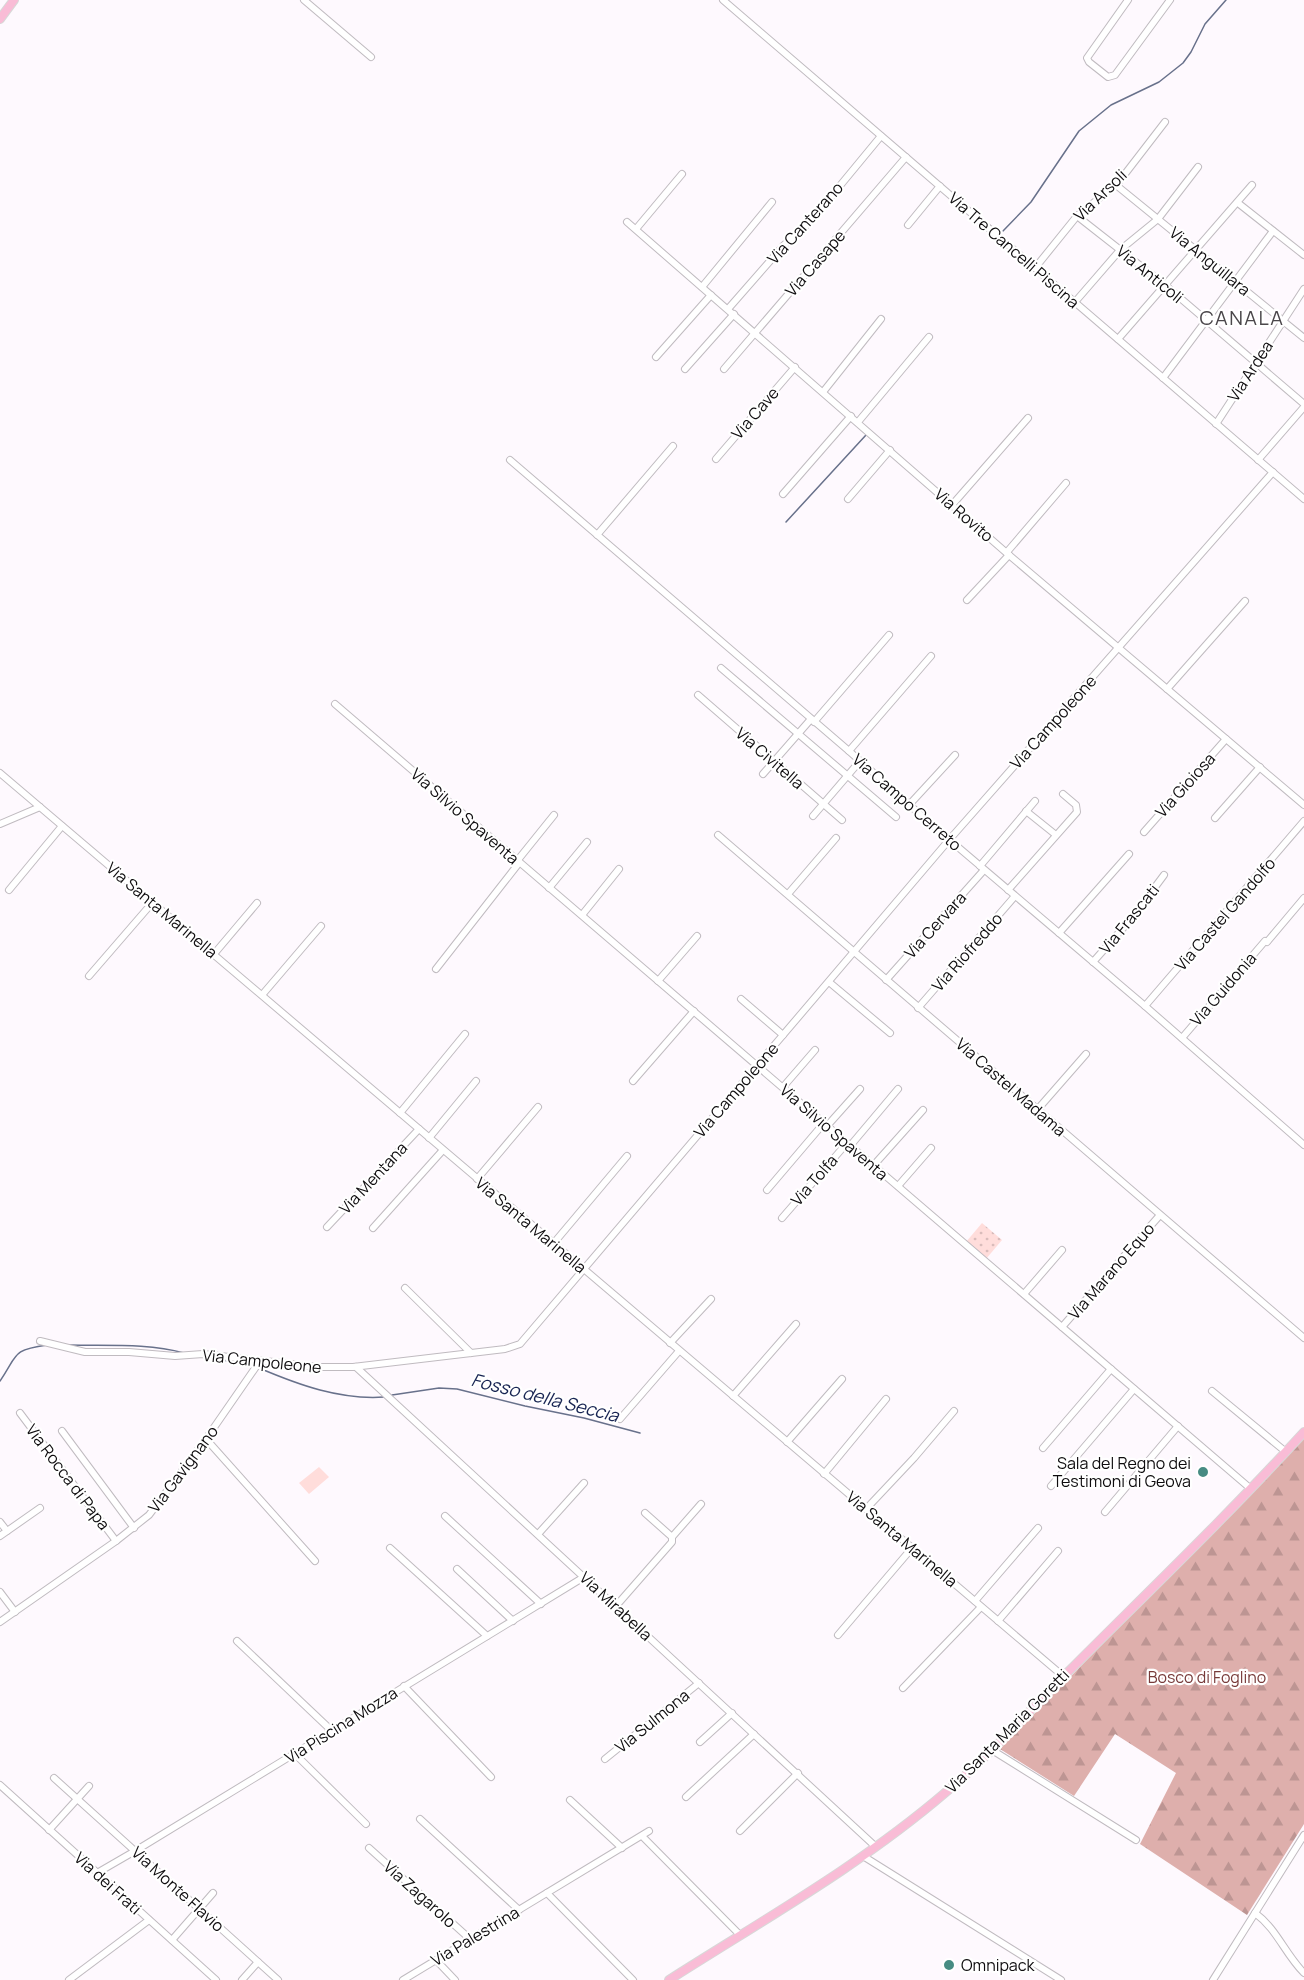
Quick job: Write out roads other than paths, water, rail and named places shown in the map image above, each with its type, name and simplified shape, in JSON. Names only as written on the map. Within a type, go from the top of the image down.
[{"type":"main road","points":[[0,19],[14,0]]},
{"type":"main road","name":"Via Santa Maria Goretti","points":[[669,1980],[863,1856],[947,1792],[992,1750],[1063,1676],[1251,1490],[1304,1432]]},
{"type":"street","points":[[304,0],[371,57]]},
{"type":"street","name":"Via Tre Cancelli Piscina","points":[[723,0],[1303,497]]},
{"type":"street","points":[[1128,0],[1087,58],[1107,76],[1115,75],[1170,0]]},
{"type":"street","name":"Via Arsoli","points":[[1035,268],[1077,216],[1116,185],[1165,122]]},
{"type":"street","name":"Via Canterano","points":[[728,309],[782,248],[810,222],[881,136]]},
{"type":"street","name":"Via Casape","points":[[724,369],[906,157]]},
{"type":"street","points":[[1075,302],[1120,250],[1158,219],[1198,167]]},
{"type":"street","points":[[636,229],[682,174]]},
{"type":"street","name":"Via Anguillara","points":[[1116,185],[1304,338]]},
{"type":"street","points":[[1118,339],[1252,185]]},
{"type":"street","points":[[908,225],[940,186]]},
{"type":"street","points":[[702,287],[772,202]]},
{"type":"street","points":[[1238,203],[1304,255]]},
{"type":"street","name":"Via Anticoli","points":[[1077,216],[1165,285],[1304,406]]},
{"type":"street","name":"Via Rovito","points":[[627,222],[1008,554],[1304,805]]},
{"type":"street","points":[[1163,378],[1273,231]]},
{"type":"street","name":"Via Ardea","points":[[1216,424],[1304,289]]},
{"type":"street","points":[[656,357],[711,295]]},
{"type":"street","points":[[685,369],[734,314]]},
{"type":"street","points":[[823,392],[881,319]]},
{"type":"street","points":[[858,422],[929,337]]},
{"type":"street","name":"Via Cave","points":[[716,459],[795,367]]},
{"type":"street","points":[[1258,460],[1304,406]]},
{"type":"street","points":[[783,494],[851,416]]},
{"type":"street","points":[[952,505],[1028,418]]},
{"type":"street","points":[[597,535],[674,446]]},
{"type":"street","points":[[848,500],[890,450]]},
{"type":"street","name":"Via Campo Cerreto","points":[[510,460],[1304,1145]]},
{"type":"street","name":"Via Campoleone","points":[[40,1341],[85,1352],[127,1352],[167,1356],[198,1354],[309,1367],[356,1366],[507,1349],[520,1344],[949,840],[1272,472]]},
{"type":"street","points":[[967,600],[1066,483]]},
{"type":"street","points":[[1167,689],[1245,601]]},
{"type":"street","points":[[763,774],[889,635]]},
{"type":"street","points":[[849,751],[931,656]]},
{"type":"street","points":[[722,668],[896,817]]},
{"type":"street","name":"Via Civitella","points":[[698,695],[842,820]]},
{"type":"street","name":"Via Silvio Spaventa","points":[[335,704],[1251,1490]]},
{"type":"street","name":"Via Gioiosa","points":[[1144,832],[1226,739]]},
{"type":"street","points":[[909,805],[955,755]]},
{"type":"street","points":[[813,816],[860,761]]},
{"type":"street","points":[[1215,818],[1260,767]]},
{"type":"street","name":"Via Santa Marinella","points":[[0,773],[1063,1676]]},
{"type":"street","points":[[1008,890],[1078,811],[1076,805],[1063,794]]},
{"type":"street","name":"Via Cervara","points":[[886,980],[982,868],[1035,801]]},
{"type":"street","points":[[0,824],[40,807]]},
{"type":"street","points":[[1026,811],[1056,835]]},
{"type":"street","points":[[436,969],[554,815]]},
{"type":"street","name":"Via Castel Gandolfo","points":[[1145,1006],[1304,822]]},
{"type":"street","points":[[9,890],[63,826]]},
{"type":"street","name":"Via Castel Madama","points":[[718,835],[1304,1338]]},
{"type":"street","points":[[788,894],[836,838]]},
{"type":"street","points":[[549,888],[587,842]]},
{"type":"street","points":[[1059,933],[1129,854]]},
{"type":"street","points":[[582,915],[619,869]]},
{"type":"street","name":"Via Frascati","points":[[1093,962],[1132,918],[1164,875]]},
{"type":"street","name":"Via Riofreddo","points":[[918,1008],[1015,896]]},
{"type":"street","name":"Via Guidonia","points":[[1182,1038],[1304,898]]},
{"type":"street","points":[[89,976],[153,902]]},
{"type":"street","points":[[214,954],[257,903]]},
{"type":"street","points":[[262,995],[321,926]]},
{"type":"street","points":[[658,981],[697,936]]},
{"type":"street","points":[[829,982],[890,1033]]},
{"type":"street","points":[[741,999],[783,1035]]},
{"type":"street","points":[[633,1081],[694,1011]]},
{"type":"street","points":[[400,1113],[465,1034]]},
{"type":"street","points":[[783,1087],[815,1050]]},
{"type":"street","points":[[1037,1110],[1086,1054]]},
{"type":"street","points":[[429,1138],[476,1081]]},
{"type":"street","points":[[767,1190],[860,1089]]},
{"type":"street","name":"Via Tolfa","points":[[782,1218],[898,1089]]},
{"type":"street","points":[[477,1179],[538,1107]]},
{"type":"street","points":[[873,1166],[922,1110]]},
{"type":"street","name":"Via Mentana","points":[[327,1227],[419,1130]]},
{"type":"street","points":[[898,1186],[931,1148]]},
{"type":"street","points":[[373,1228],[443,1150]]},
{"type":"street","points":[[553,1244],[627,1156]]},
{"type":"street","name":"Via Marano Equo","points":[[1062,1327],[1160,1215]]},
{"type":"street","points":[[1023,1294],[1062,1250]]},
{"type":"street","points":[[405,1288],[471,1353]]},
{"type":"street","points":[[670,1343],[711,1299]]},
{"type":"street","points":[[733,1396],[796,1324]]},
{"type":"street","points":[[620,1419],[680,1351]]},
{"type":"street","name":"Via Gavignano","points":[[0,1622],[134,1528],[153,1510],[260,1361]]},
{"type":"street","name":"Via Mirabella","points":[[356,1366],[876,1847]]},
{"type":"street","points":[[1043,1448],[1111,1369]]},
{"type":"street","points":[[787,1442],[842,1379]]},
{"type":"street","points":[[1051,1486],[1134,1389]]},
{"type":"street","points":[[1212,1390],[1286,1452]]},
{"type":"street","points":[[824,1474],[886,1400]]},
{"type":"street","points":[[866,1509],[954,1411]]},
{"type":"street","name":"Via Rocca di Papa","points":[[20,1413],[116,1541]]},
{"type":"street","points":[[1105,1512],[1178,1426]]},
{"type":"street","points":[[62,1431],[134,1528]]},
{"type":"street","points":[[206,1439],[315,1562]]},
{"type":"street","points":[[538,1533],[585,1483]]},
{"type":"street","points":[[616,1606],[672,1542],[672,1537],[701,1504]]},
{"type":"street","points":[[0,1536],[39,1508]]},
{"type":"street","points":[[645,1513],[672,1537]]},
{"type":"street","points":[[445,1516],[541,1604]]},
{"type":"street","points":[[0,1522],[7,1531]]},
{"type":"street","points":[[975,1602],[1038,1528]]},
{"type":"street","points":[[390,1548],[487,1636]]},
{"type":"street","points":[[838,1635],[912,1548]]},
{"type":"street","points":[[998,1621],[1058,1551]]},
{"type":"street","points":[[457,1569],[513,1621]]},
{"type":"street","name":"Via Piscina Mozza","points":[[97,1872],[585,1577]]},
{"type":"street","points":[[0,1592],[15,1612]]},
{"type":"street","points":[[903,1688],[981,1607]]},
{"type":"street","points":[[237,1641],[332,1731]]},
{"type":"street","name":"Via Sulmona","points":[[605,1759],[699,1683]]},
{"type":"street","points":[[404,1686],[491,1777]]},
{"type":"street","points":[[700,1742],[732,1713]]},
{"type":"street","points":[[686,1797],[754,1734]]},
{"type":"street","points":[[992,1750],[1136,1840]]},
{"type":"street","points":[[294,1754],[366,1824]]},
{"type":"street","points":[[740,1831],[798,1773]]},
{"type":"street","name":"Via Monte Flavio","points":[[54,1778],[278,1980]]},
{"type":"street","name":"Via dei Frati","points":[[0,1785],[216,1980]]},
{"type":"street","points":[[49,1830],[89,1786]]},
{"type":"street","points":[[570,1800],[622,1848]]},
{"type":"street","points":[[420,1819],[519,1910]]},
{"type":"street","name":"Via Palestrina","points":[[403,1980],[649,1832]]},
{"type":"street","points":[[1213,1980],[1304,1835]]},
{"type":"street","points":[[642,1836],[740,1935]]},
{"type":"street","name":"Via Zagarolo","points":[[369,1848],[470,1939]]},
{"type":"street","points":[[863,1856],[1061,1980]]},
{"type":"street","points":[[172,1940],[213,1893]]},
{"type":"street","points":[[547,1893],[633,1980]]},
{"type":"street","points":[[1255,1913],[1274,1930],[1303,1977]]},
{"type":"street","points":[[69,1980],[149,1920]]},
{"type":"street","points":[[436,1960],[455,1980]]},
{"type":"street","points":[[242,1980],[258,1962]]},
{"type":"waterway","points":[[1003,231],[1031,202],[1079,131],[1111,105],[1159,82],[1183,63],[1205,24],[1226,0]]},
{"type":"waterway","points":[[786,522],[866,435]]},
{"type":"waterway","name":"Fosso della Seccia","points":[[0,1381],[17,1355],[27,1349],[47,1345]]},
{"type":"waterway","name":"Fosso della Seccia","points":[[69,1345],[142,1346],[184,1353]]},
{"type":"waterway","name":"Fosso della Seccia","points":[[206,1357],[255,1366]]},
{"type":"waterway","name":"Fosso della Seccia","points":[[259,1368],[336,1394],[384,1397]]},
{"type":"waterway","name":"Fosso della Seccia","points":[[392,1395],[439,1388],[457,1389],[640,1433]]},
{"type":"place","name":"Sala del Regno dei Testimoni di Geova","points":[[1203,1472]]},
{"type":"place","name":"Omnipack","points":[[949,1965]]},
{"type":"district","name":"CANALA","points":[[1242,318]]},
{"type":"park label","name":"Bosco di Foglino","points":[[1207,1677]]}]
